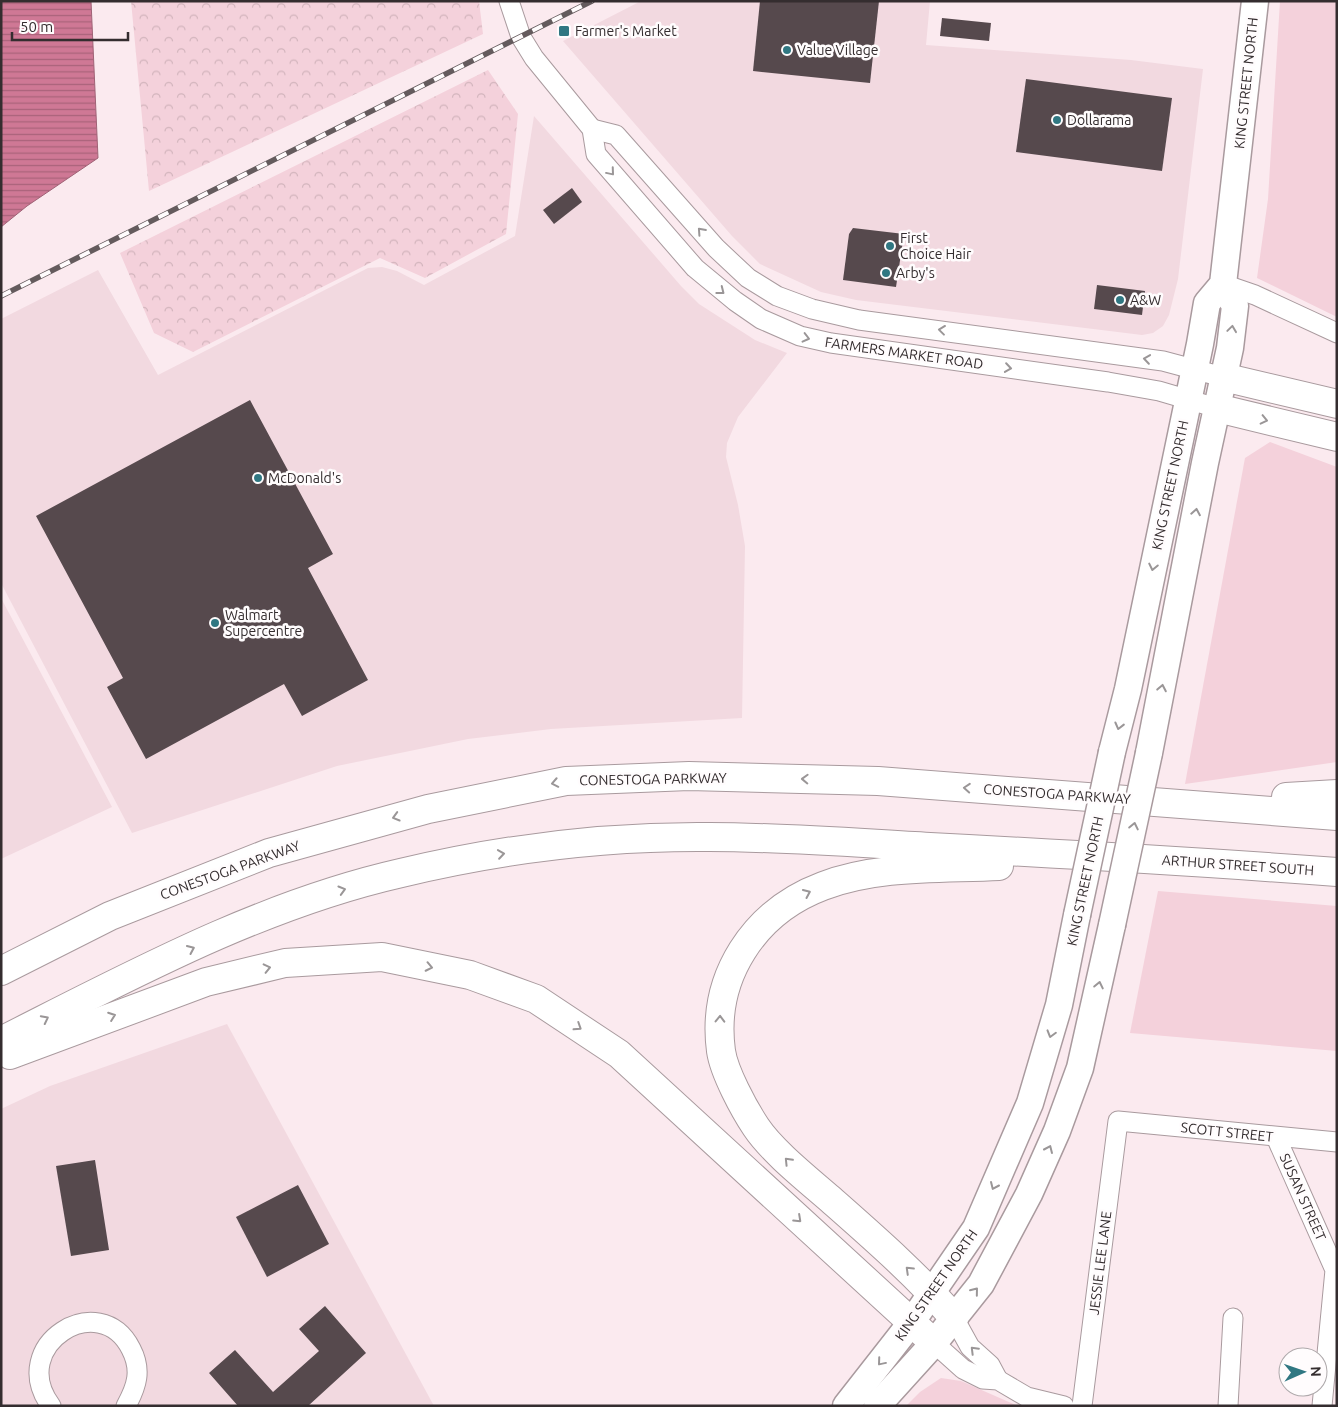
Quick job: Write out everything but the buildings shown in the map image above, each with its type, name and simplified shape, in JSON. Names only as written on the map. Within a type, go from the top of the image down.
[{"type":"highway","points":[[1223,377],[1337,404]]},
{"type":"highway","points":[[1217,408],[1337,438]]},
{"type":"highway","name":"CONESTOGA PARKWAY","points":[[1,971],[110,916],[269,853],[428,808],[566,781],[689,776],[878,781],[1337,816]]},
{"type":"highway","points":[[1173,803],[1337,794]]},
{"type":"highway","points":[[1,1041],[182,953],[292,904],[400,873],[498,854],[611,841],[708,836],[1140,858]]},
{"type":"highway","points":[[954,1318],[932,1292],[795,1168],[756,1127],[733,1085],[721,1053],[720,1015],[725,986],[734,963],[749,938],[771,916],[790,900],[824,885],[870,874],[1140,858]]},
{"type":"highway","name":"ARTHUR STREET SOUTH","points":[[1140,858],[1337,872]]},
{"type":"highway","points":[[1,1059],[206,982],[285,964],[382,957],[470,975],[536,999],[619,1054],[934,1343]]},
{"type":"main road","name":"KING STREET NORTH","points":[[846,1406],[911,1323],[976,1228],[1030,1103],[1059,1005],[1112,752],[1128,689],[1195,370],[1207,303],[1223,284],[1255,1]]},
{"type":"main road","points":[[878,1406],[934,1343],[981,1284],[1029,1194],[1057,1131],[1080,1068],[1150,754],[1223,377],[1235,306],[1223,284]]},
{"type":"street","points":[[509,1],[521,37],[534,58],[592,129]]},
{"type":"street","name":"FARMERS MARKET ROAD","points":[[1217,408],[1158,391],[1108,382],[862,349],[800,336],[777,326],[734,301],[695,268],[596,154],[592,129],[616,135],[731,264],[748,278],[778,296],[812,309],[859,320],[1163,361],[1223,377]]},
{"type":"street","points":[[1223,284],[1254,295],[1337,333]]},
{"type":"street","name":"SCOTT STREET","points":[[1118,1121],[1337,1142]]},
{"type":"street","name":"JESSIE LEE LANE","points":[[1082,1406],[1118,1121]]},
{"type":"street","name":"SUSAN STREET","points":[[1276,1137],[1336,1270],[1322,1406]]},
{"type":"street","points":[[954,1318],[970,1348],[990,1365],[998,1380]]},
{"type":"street","points":[[1228,1406],[1233,1318]]},
{"type":"street","points":[[51,1406],[39,1382],[39,1366],[44,1350],[56,1335],[70,1326],[86,1322],[97,1323],[114,1329],[127,1340],[137,1361],[137,1384],[126,1406]]},
{"type":"street","points":[[934,1343],[963,1369],[983,1379],[998,1380],[1027,1397],[1064,1406]]},
{"type":"shaded area","points":[[1,1],[91,1],[98,158],[27,206],[1,227]]},
{"type":"shaded area","points":[[641,1],[930,1],[926,45],[1131,60],[1203,69],[1178,279],[1169,315],[1163,326],[1153,333],[1142,335],[856,300],[821,292],[760,264],[732,236],[563,41]]},
{"type":"shaded area","points":[[534,116],[681,286],[699,304],[755,340],[787,353],[738,417],[727,443],[726,457],[738,505],[745,546],[742,718],[551,729],[468,739],[337,766],[132,833],[1,583],[1,319],[98,270],[158,375],[368,268],[382,267],[397,271],[424,285],[515,236]]},
{"type":"shaded area","points":[[1,598],[112,807],[1,859]]},
{"type":"shaded area","points":[[227,1024],[434,1406],[1,1406],[1,1109],[50,1086]]},
{"type":"green space","points":[[131,1],[479,1],[483,34],[149,191]]},
{"type":"green space","points":[[1280,1],[1337,1],[1337,317],[1257,278],[1268,199]]},
{"type":"green space","points":[[488,70],[518,114],[506,234],[425,278],[380,258],[193,352],[154,333],[120,253]]},
{"type":"green space","points":[[1270,442],[1337,467],[1337,762],[1185,784],[1245,458]]},
{"type":"green space","points":[[1158,891],[1337,906],[1337,1051],[1130,1033]]},
{"type":"green space","points":[[941,1378],[961,1381],[1018,1406],[906,1406],[920,1392]]},
{"type":"railway","points":[[1,296],[592,1]]},
{"type":"place","name":"Farmer's Market","points":[[564,31]]},
{"type":"place","name":"Value Village","points":[[787,50]]},
{"type":"place","name":"Dollarama","points":[[1057,120]]},
{"type":"place","name":"First Choice Hair","points":[[890,246]]},
{"type":"place","name":"Arby's","points":[[886,273]]},
{"type":"place","name":"A&W","points":[[1120,300]]},
{"type":"place","name":"McDonald's","points":[[258,478]]},
{"type":"place","name":"Walmart Supercentre","points":[[215,623]]}]
